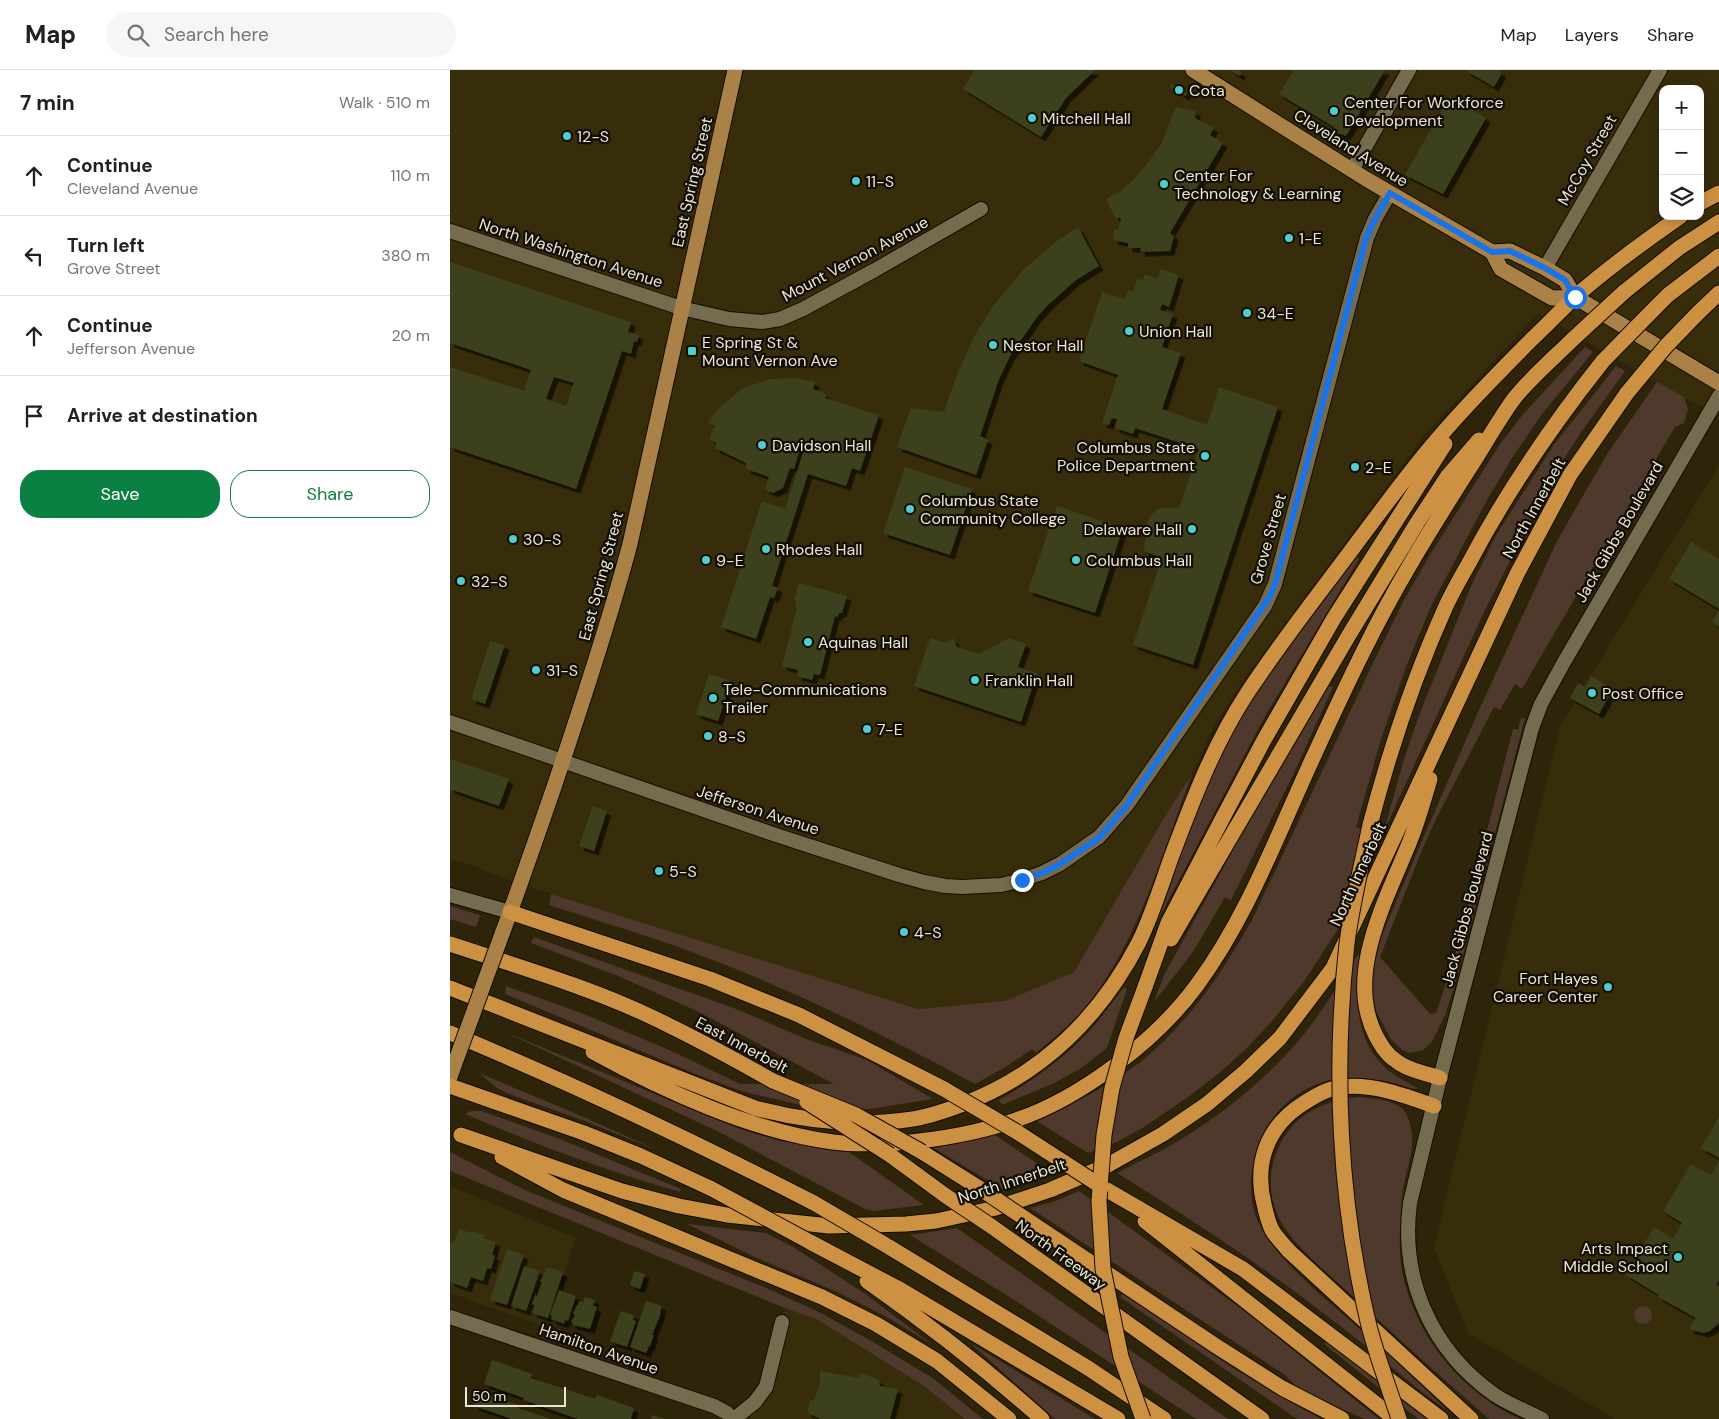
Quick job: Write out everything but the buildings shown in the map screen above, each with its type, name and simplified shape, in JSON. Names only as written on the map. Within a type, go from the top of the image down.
[{"type":"highway","points":[[1704,201],[1719,193]]},
{"type":"highway","points":[[450,988],[755,1108],[789,1117],[838,1123],[907,1120],[946,1111],[1001,1088],[1054,1051],[1080,1028],[1125,966],[1139,941],[1151,913],[1210,759],[1227,727],[1247,694],[1295,625],[1393,495],[1439,436],[1489,382],[1575,297],[1639,245],[1675,220]]},
{"type":"highway","points":[[1145,986],[1191,902],[1349,634],[1416,523],[1447,477],[1514,398],[1597,314],[1679,248],[1719,222]]},
{"type":"highway","points":[[1399,1419],[1369,1327],[1360,1281],[1349,1214],[1340,1113],[1342,1021],[1348,942],[1359,875],[1385,767],[1401,717],[1447,604],[1482,538],[1529,460],[1571,400],[1633,329],[1668,296],[1719,256]]},
{"type":"highway","name":"North Innerbelt","points":[[1009,1419],[937,1361],[876,1324],[822,1297],[563,1190],[461,1136],[622,1192],[679,1206],[727,1215],[829,1226],[906,1224],[936,1221],[996,1208],[1050,1190],[1108,1165],[1163,1134],[1207,1104],[1246,1071],[1280,1038],[1334,968],[1517,574],[1554,505],[1588,447],[1627,393],[1666,346],[1719,293]]},
{"type":"highway","points":[[1144,1419],[1121,1357],[1103,1269],[1099,1201],[1104,1135],[1112,1088],[1126,1038],[1168,923],[1264,740],[1334,618],[1367,565],[1440,450],[1489,382]]},
{"type":"highway","points":[[532,1019],[616,1065],[704,1105],[791,1134],[833,1142],[871,1144],[927,1141],[967,1134],[1019,1119],[1099,1077],[1145,1042],[1175,1013],[1198,984],[1226,942],[1250,898],[1364,650],[1399,584],[1442,511],[1514,398]]},
{"type":"highway","points":[[1440,1078],[1404,1066],[1394,1060],[1382,1047],[1371,1026],[1365,1005],[1364,976],[1368,953],[1382,911],[1416,826],[1448,720]]},
{"type":"highway","points":[[510,912],[710,979],[799,1015],[944,1089],[1017,1132],[1102,1188],[1243,1270],[1441,1419]]},
{"type":"highway","name":"East Innerbelt","points":[[450,944],[567,982],[658,1020],[774,1081],[890,1155],[991,1226]]},
{"type":"highway","points":[[450,1033],[660,1125],[814,1203],[1088,1368],[1164,1419]]},
{"type":"highway","points":[[774,1081],[856,1115],[922,1152],[1282,1388],[1342,1419]]},
{"type":"highway","points":[[450,1086],[584,1133],[641,1156],[712,1189],[909,1295],[1118,1419]]},
{"type":"highway","points":[[1434,1106],[1376,1088],[1341,1087],[1317,1094],[1294,1109],[1279,1123],[1267,1144],[1260,1166],[1260,1190],[1272,1230],[1288,1251],[1471,1419]]},
{"type":"highway","points":[[1102,1188],[1395,1419]]},
{"type":"highway","name":"North Freeway","points":[[991,1226],[1262,1419]]},
{"type":"highway","points":[[810,1242],[917,1317],[1002,1384],[1042,1419]]},
{"type":"main road","name":"East Spring Street","points":[[453,1070],[510,912],[607,626],[625,560],[735,70]]},
{"type":"main road","name":"Cleveland Avenue","points":[[1193,70],[1352,170],[1492,252],[1501,268],[1552,298],[1575,297]]},
{"type":"main road","name":"Cleveland Avenue","points":[[1492,252],[1510,251],[1545,268],[1565,280],[1575,297],[1719,382]]},
{"type":"street","points":[[1352,170],[1410,70]]},
{"type":"street","name":"McCoy Street","points":[[1545,268],[1660,70]]},
{"type":"street","name":"Grove Street","points":[[1060,864],[1099,838],[1127,805],[1270,596],[1297,504],[1366,238],[1390,193]]},
{"type":"street","name":"Mount Vernon Avenue","points":[[681,308],[745,322],[762,322],[780,318],[803,309],[875,270],[981,209]]},
{"type":"street","name":"North Washington Avenue","points":[[450,231],[681,308]]},
{"type":"street","name":"Jack Gibbs Boulevard","points":[[1542,1419],[1497,1396],[1469,1374],[1437,1336],[1419,1298],[1409,1252],[1408,1222],[1414,1184],[1532,728],[1541,704],[1719,396]]},
{"type":"street","name":"Jefferson Avenue","points":[[450,722],[776,835],[924,882],[962,888],[1001,885],[1042,873],[1060,864]]},
{"type":"street","points":[[450,895],[510,912]]},
{"type":"street","name":"Hamilton Avenue","points":[[450,1317],[714,1406],[727,1413],[733,1419]]},
{"type":"street","points":[[733,1419],[755,1402],[766,1387],[782,1322]]},
{"type":"shaded area","name":"Columbus State Community College","points":[[450,70],[1719,70],[1719,411],[1689,401],[1539,314],[1424,436],[1243,680],[1213,728],[1192,774],[1168,811],[1074,973],[1005,1001],[918,1009],[520,884],[450,859]]},
{"type":"shaded area","points":[[1585,347],[1593,352],[1542,414],[1512,458],[1487,500],[1431,606],[1406,667],[1381,739],[1356,827],[1383,835],[1340,926],[1305,980],[1273,1020],[1246,1049],[1218,1074],[1144,1127],[1117,1142],[1088,1153],[1035,1120],[1089,1095],[1139,1063],[1173,1032],[1216,979],[1252,920],[1373,663],[1403,602],[1431,553],[1500,444],[1524,413]]},
{"type":"shaded area","points":[[1616,366],[1625,371],[1560,465],[1538,506],[1484,612],[1385,827],[1404,759],[1421,710],[1472,584],[1495,537],[1553,446]]},
{"type":"shaded area","points":[[1657,382],[1684,397],[1688,409],[1684,423],[1675,427],[1522,689],[1515,684],[1500,710],[1494,707],[1437,817],[1380,957],[1430,1014],[1436,1013],[1454,959],[1513,729],[1518,729],[1521,718],[1525,718],[1459,971],[1445,1015],[1432,1042],[1423,1050],[1410,1053],[1402,1050],[1391,1039],[1377,1013],[1374,1003],[1372,979],[1375,958],[1384,930],[1478,712],[1557,541],[1607,454]]},
{"type":"shaded area","name":"Fort Hayes Career Center","points":[[1719,465],[1719,1419],[1615,1419],[1468,1333],[1434,1247],[1560,726]]},
{"type":"shaded area","points":[[1357,557],[1359,559],[1264,718],[1157,922],[1188,834],[1214,768],[1224,748],[1269,674]]},
{"type":"shaded area","points":[[1329,686],[1333,687],[1293,775],[1231,900],[1225,897],[1193,952],[1154,1002],[1164,975],[1238,841]]},
{"type":"shaded area","points":[[1192,774],[1161,861],[1137,920],[1124,949],[1091,1000],[1072,1021],[1036,1053],[1032,1049],[975,1084],[905,1047],[763,980],[672,945],[549,905],[551,894],[918,1009],[1005,1001],[1074,972],[1168,811]]},
{"type":"shaded area","points":[[450,906],[480,915],[476,927],[450,919]]},
{"type":"shaded area","points":[[534,937],[739,1010],[806,1039],[867,1060],[933,1099],[869,1109],[800,1105],[741,1091],[698,1075],[505,994],[506,986],[584,1014],[676,1053],[740,1084],[834,1084],[697,1011],[618,976],[531,943]]},
{"type":"shaded area","points":[[1358,954],[1362,956],[1358,1003],[1363,1033],[1369,1047],[1389,1071],[1419,1089],[1365,1078],[1348,1078],[1323,1082],[1294,1097],[1271,1120],[1261,1139],[1251,1178],[1253,1207],[1264,1233],[1275,1249],[1290,1265],[1323,1297],[1390,1355],[1449,1412],[1276,1278],[1197,1224],[1117,1173],[1163,1150],[1195,1131],[1258,1082],[1287,1054],[1308,1029]]},
{"type":"shaded area","points":[[1124,987],[1127,989],[1107,1048],[1080,1069],[1052,1084],[1002,1105],[999,1100],[1049,1067],[1083,1038]]},
{"type":"shaded area","points":[[505,1032],[740,1129],[780,1141],[849,1152],[924,1205],[873,1211],[865,1209],[719,1132]]},
{"type":"shaded area","points":[[479,1073],[662,1152],[582,1120],[509,1094],[497,1088]]},
{"type":"shaded area","points":[[1359,1097],[1379,1099],[1398,1106],[1407,1115],[1411,1126],[1412,1147],[1402,1197],[1400,1252],[1402,1274],[1412,1306],[1422,1326],[1434,1346],[1464,1381],[1481,1396],[1520,1419],[1489,1419],[1302,1249],[1287,1231],[1276,1212],[1271,1190],[1272,1169],[1278,1149],[1290,1129],[1306,1114],[1325,1104]]},
{"type":"shaded area","points":[[471,1111],[481,1111],[555,1137],[681,1189],[680,1192],[571,1156],[465,1114]]},
{"type":"shaded area","points":[[995,1135],[1050,1172],[1035,1180],[1002,1189],[934,1148]]},
{"type":"shaded area","points":[[450,1152],[525,1190],[766,1288],[821,1313],[934,1379],[983,1419],[965,1419],[924,1386],[816,1319],[787,1309],[450,1171]]},
{"type":"shaded area","points":[[450,1186],[576,1238],[546,1327],[450,1293]]},
{"type":"shaded area","points":[[1079,1191],[1247,1313],[1379,1419],[1364,1419],[1295,1385],[1285,1375],[1030,1208],[1053,1202]]},
{"type":"shaded area","points":[[687,1224],[766,1233],[793,1247],[864,1293],[933,1345],[885,1316],[837,1292],[757,1258]]},
{"type":"shaded area","points":[[957,1228],[1228,1419],[1196,1419],[1019,1303],[910,1235]]},
{"type":"shaded area","points":[[1123,1293],[1245,1375],[1322,1419],[1297,1419],[1120,1297]]},
{"type":"shaded area","points":[[1639,1306],[1647,1306],[1652,1311],[1650,1322],[1639,1324],[1634,1319],[1634,1311]]},
{"type":"shaded area","points":[[787,1309],[816,1319],[924,1386],[965,1419],[749,1419],[764,1369],[775,1319]]},
{"type":"shaded area","points":[[1326,1341],[1428,1419],[1418,1419],[1324,1344]]},
{"type":"shaded area","points":[[969,1342],[1095,1419],[1055,1419]]},
{"type":"place","name":"Cota","points":[[1179,90]]},
{"type":"place","name":"Center For Workforce Development","points":[[1334,111]]},
{"type":"place","name":"Mitchell Hall","points":[[1032,118]]},
{"type":"place","name":"12-S","points":[[567,136]]},
{"type":"place","name":"11-S","points":[[856,181]]},
{"type":"place","name":"Center For Technology & Learning","points":[[1164,184]]},
{"type":"place","name":"1-E","points":[[1289,238]]},
{"type":"place","name":"34-E","points":[[1247,313]]},
{"type":"place","name":"Union Hall","points":[[1129,331]]},
{"type":"place","name":"Nestor Hall","points":[[993,345]]},
{"type":"place","name":"E Spring St & Mount Vernon Ave","points":[[692,351]]},
{"type":"place","name":"Davidson Hall","points":[[762,445]]},
{"type":"place","name":"Columbus State Police Department","points":[[1205,456]]},
{"type":"place","name":"2-E","points":[[1355,467]]},
{"type":"place","name":"Columbus State Community College","points":[[910,509]]},
{"type":"place","name":"Delaware Hall","points":[[1192,529]]},
{"type":"place","name":"30-S","points":[[513,539]]},
{"type":"place","name":"Rhodes Hall","points":[[766,549]]},
{"type":"place","name":"9-E","points":[[706,560]]},
{"type":"place","name":"Columbus Hall","points":[[1076,560]]},
{"type":"place","name":"32-S","points":[[461,581]]},
{"type":"place","name":"Aquinas Hall","points":[[808,642]]},
{"type":"place","name":"31-S","points":[[536,670]]},
{"type":"place","name":"Franklin Hall","points":[[975,680]]},
{"type":"place","name":"Post Office","points":[[1592,693]]},
{"type":"place","name":"Tele-Communications Trailer","points":[[713,698]]},
{"type":"place","name":"7-E","points":[[867,729]]},
{"type":"place","name":"8-S","points":[[708,736]]},
{"type":"place","name":"5-S","points":[[659,871]]},
{"type":"place","name":"4-S","points":[[904,932]]},
{"type":"place","name":"Fort Hayes Career Center","points":[[1608,987]]},
{"type":"place","name":"Arts Impact Middle School","points":[[1678,1257]]},
{"type":"route","points":[[1022,880],[1060,864],[1090,846],[1099,838],[1127,805],[1265,606],[1275,584],[1297,504],[1366,238],[1390,193],[1492,252],[1510,251],[1545,268],[1565,280],[1575,297]]}]
